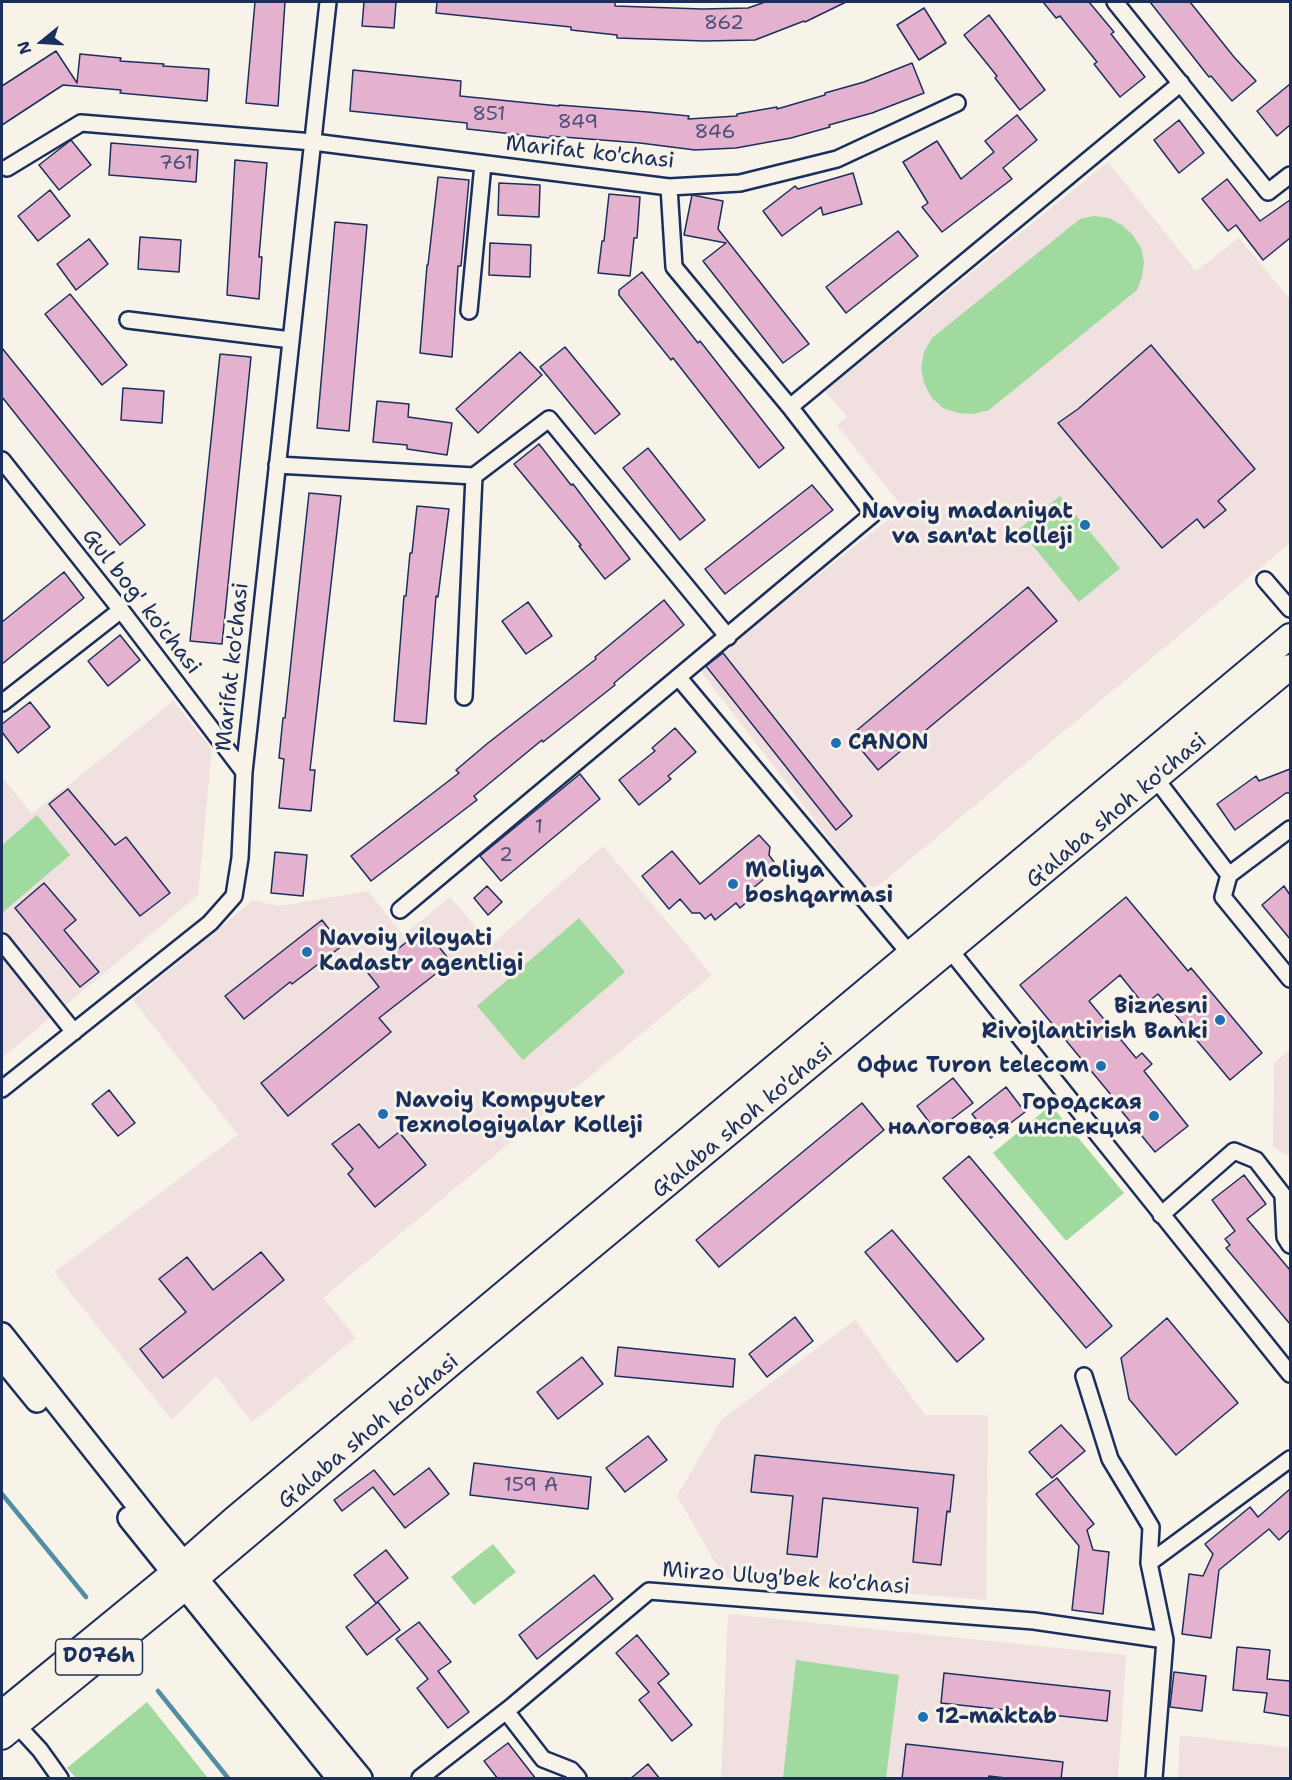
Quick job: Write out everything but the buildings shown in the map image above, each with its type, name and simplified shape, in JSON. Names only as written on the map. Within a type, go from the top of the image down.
[{"type":"main road","name":"G'alaba shoh ko'chasi","points":[[184,1575],[234,1519],[1290,636]]},
{"type":"main road","name":"G'alaba shoh ko'chasi","points":[[184,1575],[950,950],[1290,667]]},
{"type":"main road","points":[[3,1344],[184,1575],[338,1779]]},
{"type":"main road","points":[[184,1575],[361,1779]]},
{"type":"main road","name":"D076h","points":[[6,1725],[184,1575]]},
{"type":"street","name":"Marifat ko'chasi","points":[[2,1089],[210,923],[234,896],[240,858],[244,772],[327,2]]},
{"type":"street","points":[[1115,2],[1268,192],[1290,175]]},
{"type":"street","points":[[790,407],[1181,83]]},
{"type":"street","name":"Marifat ko'chasi","points":[[7,168],[81,123],[313,142],[669,187],[740,183],[837,159],[957,103]]},
{"type":"street","points":[[469,311],[483,164]]},
{"type":"street","points":[[400,910],[873,514],[790,407],[674,267],[669,187]]},
{"type":"street","points":[[128,320],[291,340]]},
{"type":"street","points":[[277,465],[474,476],[549,419],[728,637]]},
{"type":"street","name":"Gul bog' ko'chasi","points":[[2,460],[121,610],[244,772]]},
{"type":"street","points":[[464,697],[474,476]]},
{"type":"street","points":[[1265,580],[1290,609]]},
{"type":"street","points":[[2,703],[121,610]]},
{"type":"street","points":[[679,678],[910,954]]},
{"type":"street","points":[[1156,778],[1229,875]]},
{"type":"street","points":[[1290,829],[1229,875],[1223,897],[1290,979]]},
{"type":"street","points":[[2,942],[74,1032]]},
{"type":"street","points":[[950,950],[1290,1374]]},
{"type":"street","points":[[1161,1215],[1234,1151],[1256,1160],[1283,1195],[1285,1237],[1290,1245]]},
{"type":"street","points":[[1084,1376],[1110,1459],[1151,1527],[1149,1563],[1165,1640],[1154,1779]]},
{"type":"street","points":[[1149,1563],[1290,1459]]},
{"type":"street","name":"Mirzo Ulug'bek ko'chasi","points":[[420,1779],[506,1711],[648,1592],[1034,1621],[1165,1640]]},
{"type":"street","points":[[506,1711],[543,1759],[571,1770],[578,1779]]},
{"type":"street","points":[[6,1725],[40,1750],[60,1779]]},
{"type":"shaded area","name":"Navoiy madaniyat va san'at kolleji","points":[[1108,162],[1196,271],[1239,238],[1290,299],[1290,543],[883,882],[874,887],[863,883],[699,669],[903,508],[837,425],[847,417],[825,391]]},
{"type":"shaded area","points":[[173,701],[212,749],[198,895],[2,1058],[2,777],[32,814]]},
{"type":"shaded area","name":"Navoiy Kompyuter Texnologiyalar Kolleji","points":[[603,846],[712,975],[323,1298],[356,1338],[252,1422],[216,1376],[172,1420],[54,1272],[238,1135],[133,1000],[253,900],[278,906],[368,891],[403,935],[450,897],[491,945]]},
{"type":"shaded area","points":[[1290,1049],[1290,1157],[1273,1147],[1274,1063]]},
{"type":"shaded area","points":[[855,1320],[925,1415],[988,1415],[986,1600],[724,1578],[677,1496],[722,1419]]},
{"type":"shaded area","name":"12-maktab","points":[[728,1614],[1126,1655],[1118,1778],[721,1778]]},
{"type":"shaded area","points":[[1180,1735],[1290,1748],[1290,1778],[1178,1778]]},
{"type":"green space","points":[[1094,216],[1109,218],[1122,225],[1133,235],[1141,248],[1144,262],[1137,290],[989,410],[974,414],[958,413],[943,408],[931,397],[924,383],[921,368],[924,352],[932,338],[1080,219]]},
{"type":"green space","points":[[1060,496],[1120,568],[1079,602],[1019,529]]},
{"type":"green space","points":[[37,815],[70,855],[2,913],[2,845]]},
{"type":"green space","points":[[579,918],[625,972],[523,1060],[477,1006]]},
{"type":"green space","points":[[1051,1105],[1124,1193],[1066,1241],[993,1153]]},
{"type":"green space","points":[[493,1544],[516,1572],[474,1605],[451,1577]]},
{"type":"green space","points":[[796,1660],[899,1675],[886,1778],[783,1778]]},
{"type":"green space","points":[[147,1702],[208,1778],[76,1778],[67,1768]]},
{"type":"waterway","points":[[2,1494],[86,1597]]},
{"type":"waterway","points":[[158,1691],[228,1778]]},
{"type":"place","name":"Navoiy madaniyat va san'at kolleji","points":[[1085,525]]},
{"type":"place","name":"CANON","points":[[836,743]]},
{"type":"place","name":"Moliya boshqarmasi","points":[[733,884]]},
{"type":"place","name":"Navoiy viloyati Kadastr agentligi","points":[[307,952]]},
{"type":"place","name":"Biznesni Rivojlantirish Banki","points":[[1220,1020]]},
{"type":"place","name":"Офис Turon telecom","points":[[1101,1066]]},
{"type":"place","name":"Navoiy Kompyuter Texnologiyalar Kolleji","points":[[383,1114]]},
{"type":"place","name":"Городская налоговая инспекция","points":[[1154,1116]]},
{"type":"place","name":"12-maktab","points":[[923,1717]]}]
